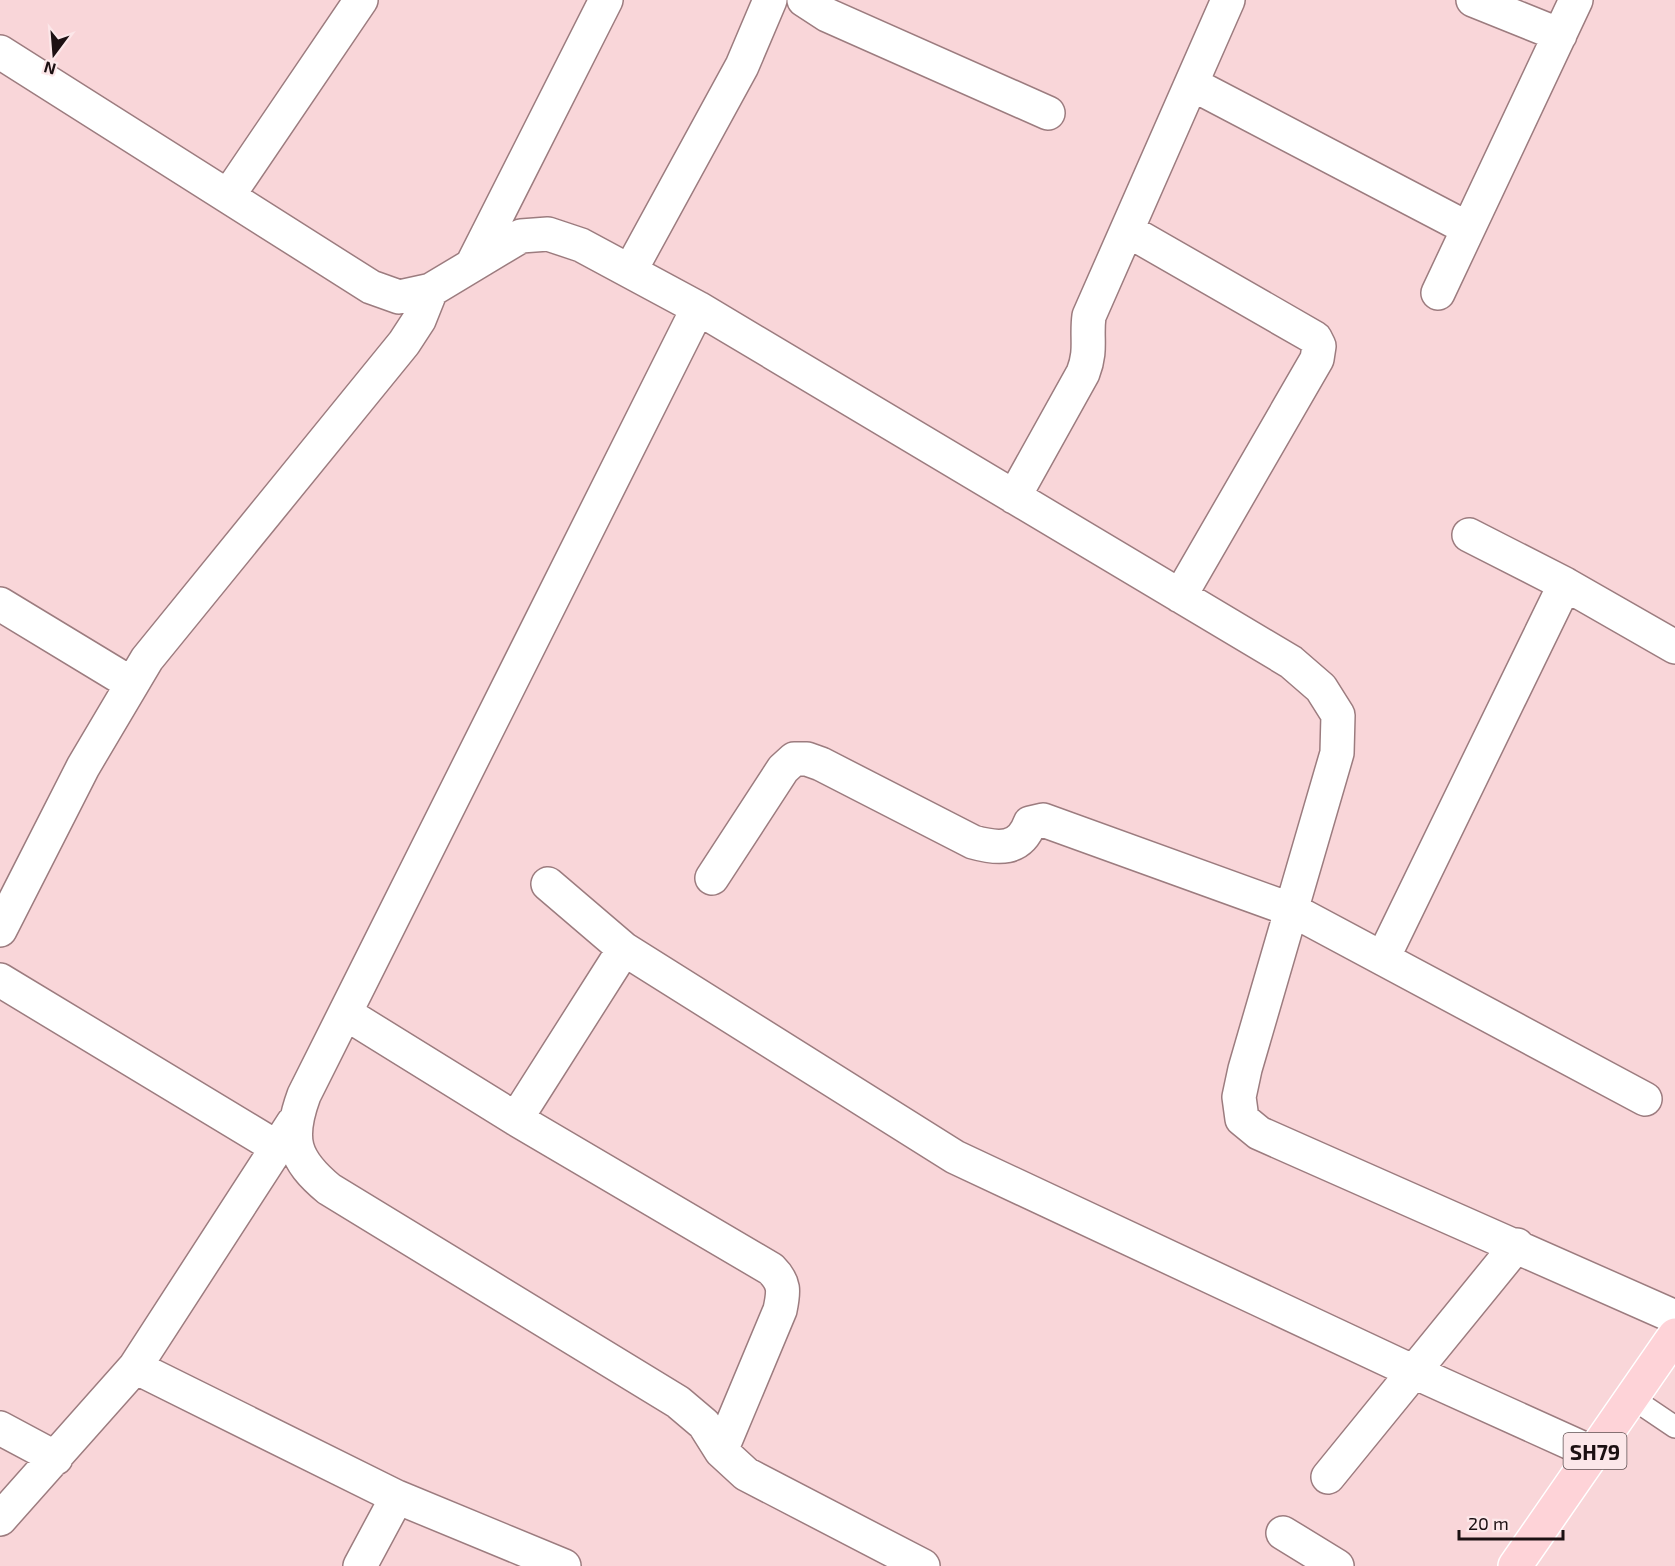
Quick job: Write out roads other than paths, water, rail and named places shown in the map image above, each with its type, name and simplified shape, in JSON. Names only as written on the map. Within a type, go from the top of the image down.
[{"type":"main road","name":"SH79","points":[[1515,1566],[1675,1335]]},
{"type":"street","points":[[228,196],[361,0]]},
{"type":"street","points":[[472,265],[606,0]]},
{"type":"street","points":[[630,271],[742,66],[770,0]]},
{"type":"street","points":[[804,0],[826,15],[1048,113]]},
{"type":"street","points":[[1014,497],[1083,373],[1090,355],[1087,332],[1089,316],[1228,0]]},
{"type":"street","points":[[1473,0],[1560,35]]},
{"type":"street","points":[[1438,293],[1576,0]]},
{"type":"street","points":[[0,52],[371,287],[399,297],[431,290],[521,236],[548,234],[581,245],[698,308],[1291,662],[1321,688],[1338,715],[1337,753],[1245,1069],[1239,1097],[1242,1119],[1259,1132],[1675,1317]]},
{"type":"street","points":[[1192,84],[1467,228]]},
{"type":"street","points":[[1127,230],[1315,338],[1319,346],[1317,359],[1180,596]]},
{"type":"street","points":[[0,930],[83,767],[147,659],[404,343],[419,320],[431,290]]},
{"type":"street","points":[[0,1519],[135,1367],[286,1136],[304,1095],[698,308]]},
{"type":"street","points":[[1469,535],[1565,584],[1675,647]]},
{"type":"street","points":[[1383,958],[1565,584]]},
{"type":"street","points":[[0,604],[132,684]]},
{"type":"street","points":[[712,878],[783,769],[794,759],[807,759],[973,842],[996,848],[1011,846],[1026,833],[1030,823],[1043,820],[1292,910],[1645,1099]]},
{"type":"street","points":[[548,884],[624,949],[955,1157],[1414,1372],[1593,1453]]},
{"type":"street","points":[[516,1119],[624,949]]},
{"type":"street","points":[[0,980],[286,1136],[298,1150],[309,1172],[329,1189],[678,1402],[704,1424],[721,1450],[746,1474],[923,1566]]},
{"type":"street","points":[[345,1013],[516,1119],[771,1269],[782,1281],[784,1290],[780,1310],[721,1450]]},
{"type":"street","points":[[1328,1477],[1517,1245]]},
{"type":"street","points":[[135,1367],[397,1497],[564,1566]]},
{"type":"street","points":[[0,1428],[56,1458]]},
{"type":"street","points":[[360,1566],[397,1497]]},
{"type":"street","points":[[1283,1533],[1337,1566]]},
{"type":"lane","points":[[1632,1398],[1675,1426]]}]
